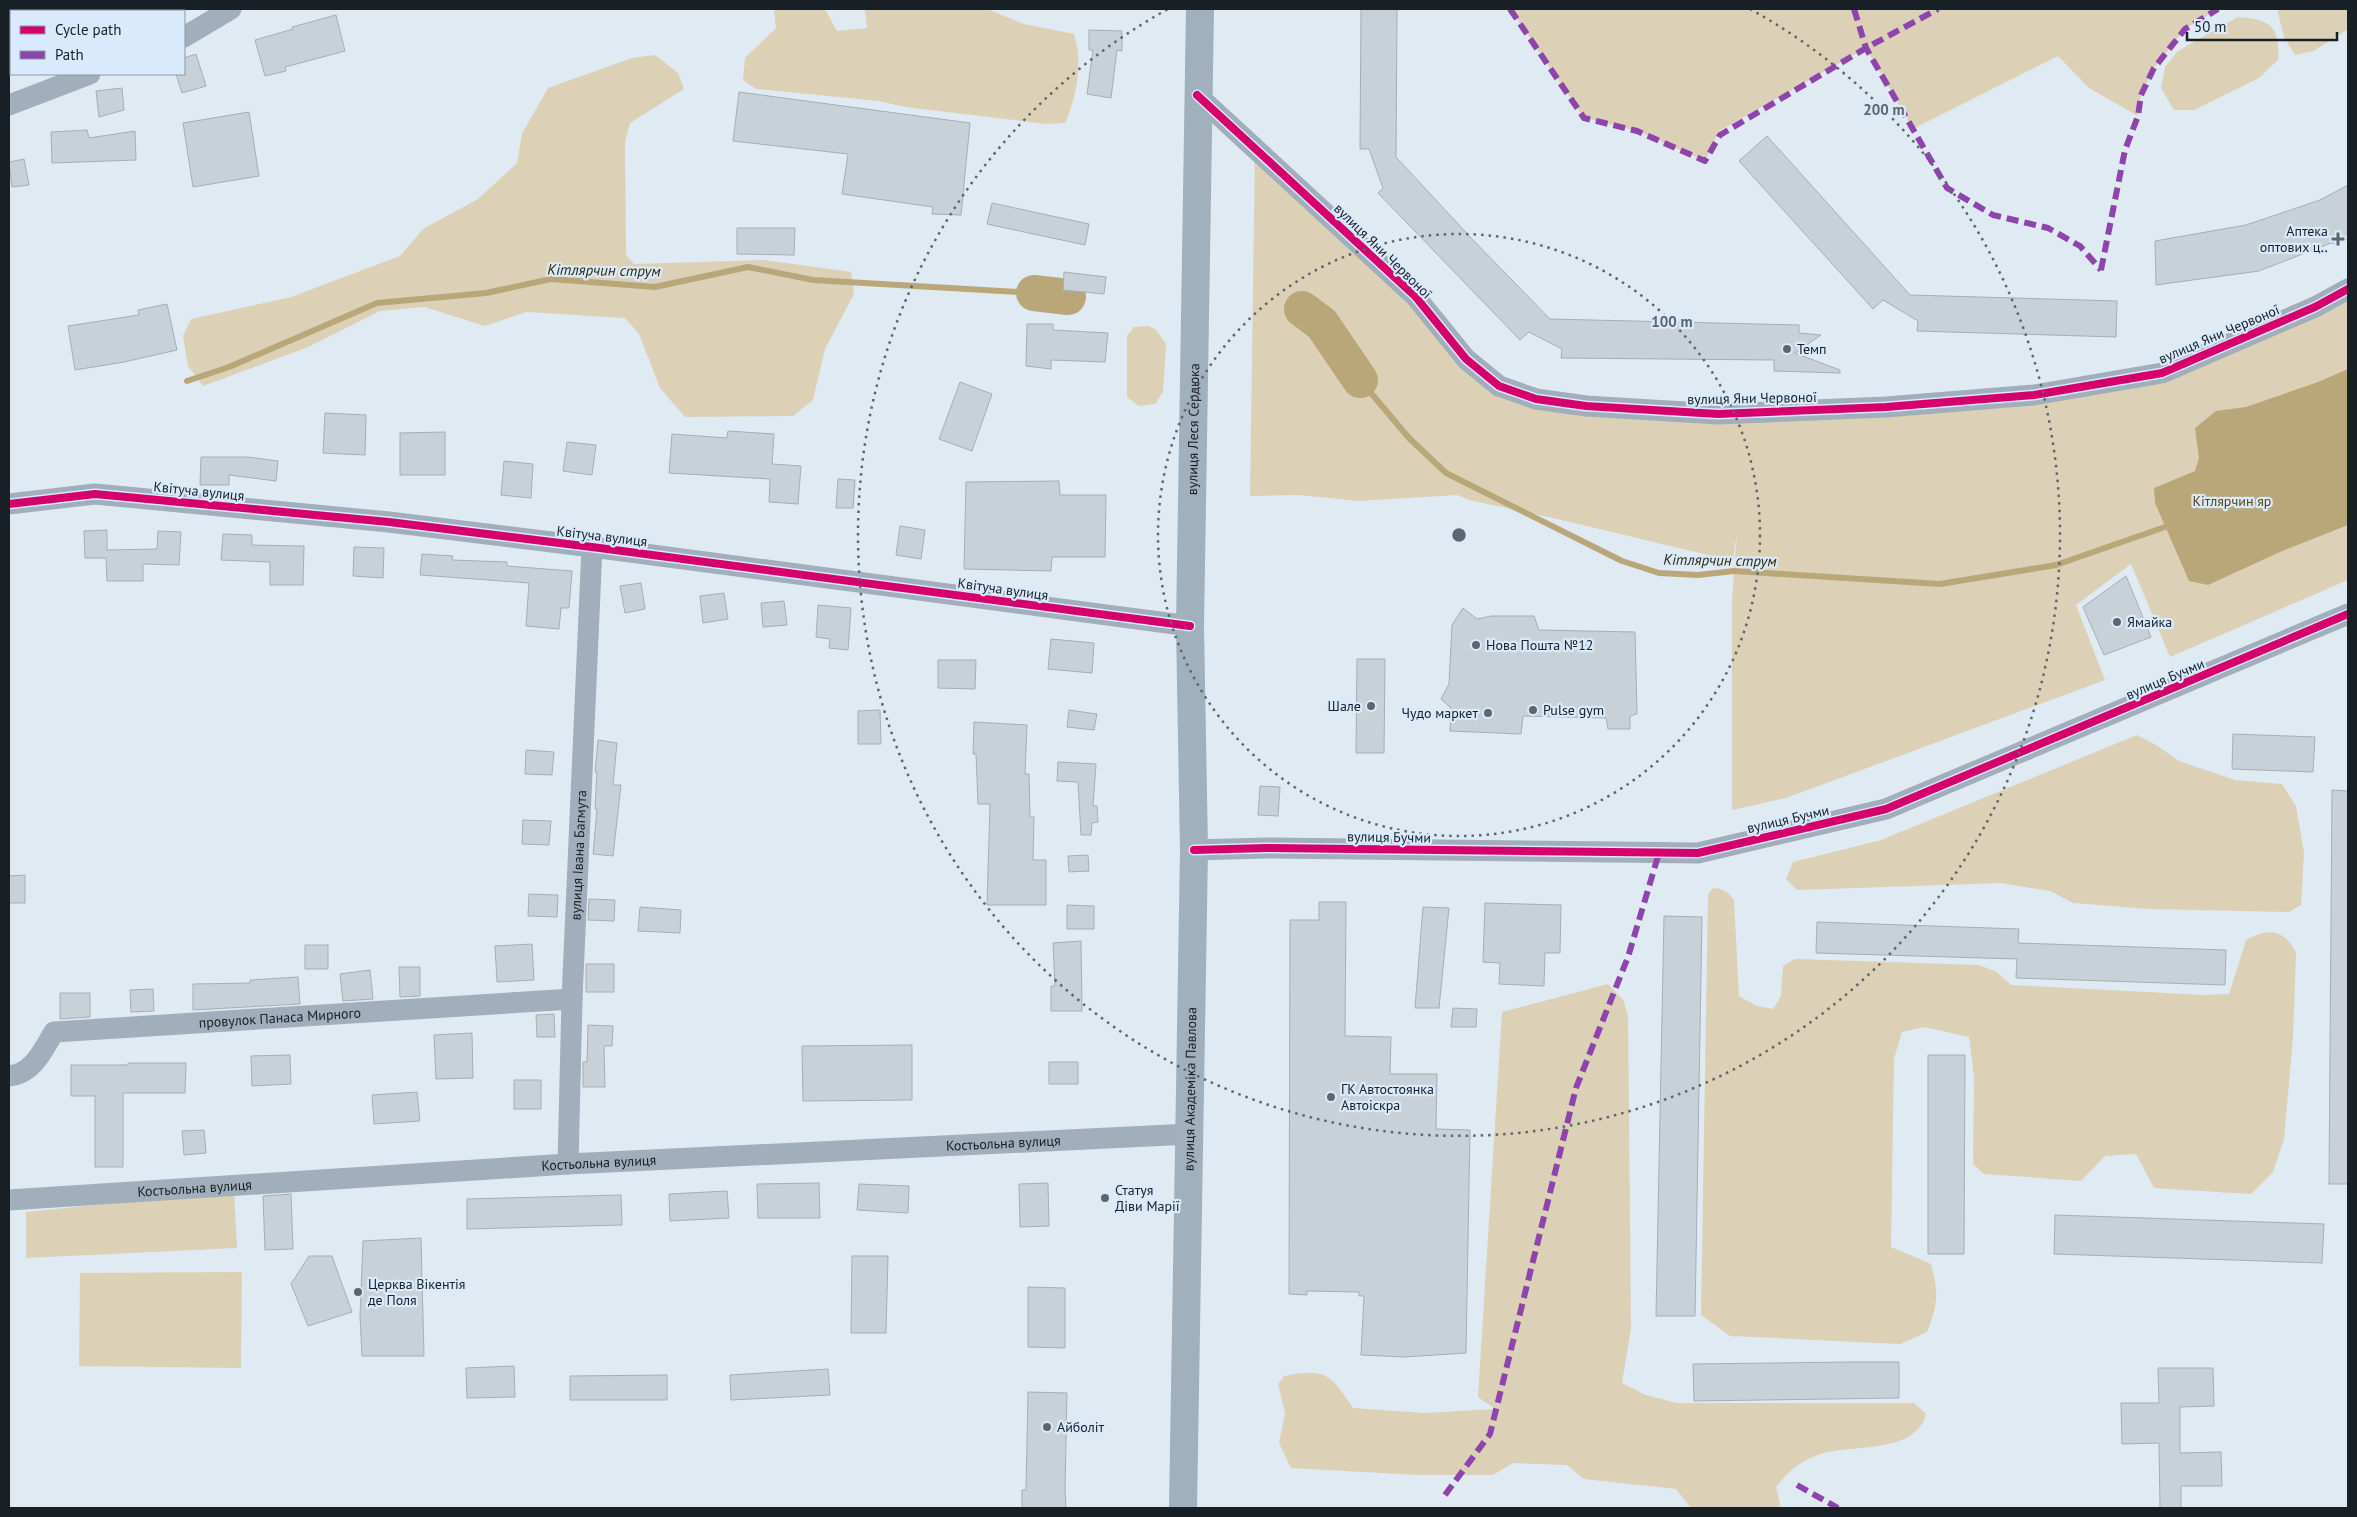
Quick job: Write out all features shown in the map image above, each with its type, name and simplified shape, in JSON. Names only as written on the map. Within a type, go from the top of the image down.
[{"type":"main road","name":"вулиця Леся Сердюка","points":[[1194,850],[1190,626],[1197,95],[1200,9]]},
{"type":"main road","name":"вулиця Академіка Павлова","points":[[1183,1508],[1194,850]]},
{"type":"street","points":[[185,36],[231,9]]},
{"type":"street","points":[[9,105],[87,75]]},
{"type":"street","name":"вулиця Яни Червоної","points":[[1197,95],[1415,296],[1466,359],[1499,386],[1536,399],[1586,406],[1718,414],[1886,408],[2034,395],[2162,373],[2315,307],[2348,289]]},
{"type":"street","name":"Квітуча вулиця","points":[[9,504],[95,494],[389,522],[1190,626]]},
{"type":"street","name":"вулиця Івана Багмута","points":[[568,1164],[572,998],[592,547]]},
{"type":"street","name":"вулиця Бучми","points":[[1194,850],[1266,848],[1698,853],[1886,809],[2348,614]]},
{"type":"street","name":"провулок Панаса Мирного","points":[[9,1076],[15,1076],[35,1064],[54,1032],[572,998]]},
{"type":"street","name":"Костьольна вулиця","points":[[9,1200],[568,1164],[1190,1134]]},
{"type":"green space","points":[[774,9],[825,9],[837,31],[867,28],[865,9],[987,9],[1024,24],[1074,34],[1077,45],[1078,68],[1073,102],[1065,123],[1046,124],[905,107],[879,101],[756,89],[743,80],[745,58],[776,28]]},
{"type":"green space","points":[[1510,9],[2218,9],[2185,29],[2154,68],[2141,95],[2138,116],[2089,88],[2058,56],[1913,129],[1866,48],[1719,131],[1705,161],[1637,131],[1584,118]]},
{"type":"green space","points":[[2277,9],[2348,9],[2348,29],[2314,51],[2295,55],[2284,37]]},
{"type":"green space","points":[[2238,17],[2258,20],[2271,27],[2275,32],[2277,40],[2278,60],[2259,78],[2194,110],[2174,110],[2161,88],[2165,67],[2178,51]]},
{"type":"green space","points":[[655,55],[678,73],[684,89],[630,123],[625,142],[626,255],[634,264],[764,260],[851,272],[854,294],[825,349],[813,400],[793,416],[685,417],[660,388],[639,334],[625,318],[526,312],[485,326],[424,307],[380,311],[306,348],[203,386],[188,366],[183,336],[191,319],[291,297],[400,256],[423,229],[478,199],[517,163],[522,134],[548,88],[632,58]]},
{"type":"green space","name":"Кітлярчин яр","points":[[1255,149],[1466,359],[1536,399],[1749,412],[2119,381],[2348,290],[2348,580],[2170,657],[2131,564],[2076,605],[2105,680],[1786,798],[1732,810],[1732,600],[1737,533],[1733,561],[1469,500],[1457,495],[1359,501],[1299,495],[1250,496]]},
{"type":"green space","points":[[1149,326],[1156,330],[1166,344],[1163,392],[1155,404],[1139,406],[1127,397],[1127,336],[1134,327]]},
{"type":"green space","points":[[2137,735],[2179,761],[2235,780],[2282,784],[2296,806],[2304,853],[2301,905],[2289,912],[2149,909],[2073,903],[2050,891],[2001,883],[1797,890],[1786,879],[1793,862],[1881,840]]},
{"type":"green space","points":[[1718,888],[1728,893],[1734,900],[1739,996],[1757,1006],[1773,1009],[1781,996],[1783,966],[1795,959],[1979,965],[1997,972],[2011,985],[2204,995],[2229,994],[2246,940],[2268,932],[2281,935],[2296,953],[2293,1038],[2284,1139],[2273,1172],[2251,1194],[2154,1188],[2136,1154],[2105,1156],[2081,1181],[1984,1174],[1973,1164],[1974,1076],[1969,1037],[1924,1027],[1902,1032],[1894,1059],[1891,1247],[1931,1264],[1936,1299],[1927,1332],[1900,1344],[1730,1336],[1701,1315],[1708,894],[1712,889]]},
{"type":"green space","points":[[1608,984],[1623,1000],[1628,1015],[1631,1328],[1622,1383],[1646,1395],[1676,1403],[1914,1403],[1926,1414],[1919,1427],[1909,1436],[1895,1442],[1880,1446],[1831,1452],[1805,1461],[1785,1476],[1776,1487],[1781,1508],[1691,1508],[1676,1489],[1584,1479],[1567,1465],[1513,1463],[1493,1475],[1417,1475],[1291,1468],[1279,1443],[1285,1413],[1278,1384],[1284,1376],[1309,1373],[1326,1376],[1353,1408],[1424,1413],[1495,1409],[1478,1397],[1502,1012]]},
{"type":"green space","points":[[234,1191],[237,1248],[26,1258],[26,1212]]},
{"type":"green space","points":[[242,1272],[241,1368],[79,1366],[80,1273]]},
{"type":"shaded area","points":[[2348,369],[2348,525],[2280,552],[2208,585],[2189,581],[2155,503],[2154,488],[2195,471],[2199,458],[2195,428],[2216,411],[2246,407],[2318,382]]},
{"type":"building","points":[[1361,9],[1397,9],[1396,157],[1550,319],[1799,325],[1799,333],[1821,335],[1795,353],[1840,370],[1840,373],[1774,371],[1774,360],[1561,358],[1562,349],[1529,332],[1520,340],[1378,193],[1383,188],[1369,149],[1360,149]]},
{"type":"building","points":[[336,15],[345,51],[285,67],[286,71],[265,76],[255,40],[293,29],[292,27]]},
{"type":"building","points":[[1089,30],[1122,31],[1122,51],[1117,50],[1111,98],[1087,94],[1093,50],[1089,50]]},
{"type":"building","points":[[196,54],[206,86],[182,93],[176,75],[185,75],[185,58]]},
{"type":"building","points":[[122,88],[124,110],[99,117],[96,91]]},
{"type":"building","points":[[739,92],[970,123],[961,215],[932,214],[933,207],[842,194],[848,154],[733,141]]},
{"type":"building","points":[[249,112],[259,176],[193,187],[183,123]]},
{"type":"building","points":[[87,130],[89,138],[135,131],[136,160],[52,163],[51,132]]},
{"type":"building","points":[[1767,136],[1910,295],[2117,301],[2116,337],[1917,331],[1918,321],[1883,300],[1873,309],[1739,161]]},
{"type":"building","points":[[24,159],[29,185],[12,187],[9,162]]},
{"type":"building","points":[[2348,185],[2348,235],[2346,240],[2336,244],[2331,243],[2259,271],[2156,285],[2155,241],[2246,225],[2320,200]]},
{"type":"building","points":[[992,203],[1089,224],[1085,245],[987,224]]},
{"type":"building","points":[[737,228],[795,228],[794,255],[737,254]]},
{"type":"building","points":[[1064,272],[1106,277],[1104,294],[1063,290]]},
{"type":"building","points":[[167,304],[177,350],[124,362],[75,370],[68,326],[139,315],[138,310]]},
{"type":"building","points":[[1027,324],[1053,324],[1053,330],[1108,333],[1105,362],[1051,360],[1051,369],[1026,366]]},
{"type":"building","points":[[960,382],[992,394],[972,451],[939,439]]},
{"type":"building","points":[[325,413],[366,415],[365,455],[323,453]]},
{"type":"building","points":[[728,431],[774,434],[772,464],[801,466],[798,504],[769,502],[770,479],[669,473],[672,434],[727,438]]},
{"type":"building","points":[[445,432],[445,475],[400,475],[400,433]]},
{"type":"building","points":[[567,442],[596,445],[592,475],[563,471]]},
{"type":"building","points":[[201,457],[248,457],[278,461],[276,481],[229,475],[229,485],[200,485]]},
{"type":"building","points":[[504,461],[533,464],[531,498],[501,495]]},
{"type":"building","points":[[838,479],[855,480],[853,508],[836,508]]},
{"type":"building","points":[[1059,481],[1060,495],[1106,495],[1105,557],[1052,557],[1051,571],[964,569],[966,482]]},
{"type":"building","points":[[900,526],[925,530],[921,559],[896,555]]},
{"type":"building","points":[[107,530],[107,550],[157,549],[158,531],[181,532],[179,565],[143,564],[143,581],[107,581],[106,558],[85,558],[84,531]]},
{"type":"building","points":[[223,534],[252,535],[252,545],[304,546],[303,585],[270,585],[270,562],[221,560]]},
{"type":"building","points":[[354,547],[384,548],[383,578],[353,576]]},
{"type":"building","points":[[422,554],[453,556],[452,560],[507,562],[507,566],[572,571],[569,608],[561,608],[559,629],[526,626],[529,583],[420,575]]},
{"type":"building","name":"Ямайка","points":[[2126,576],[2151,637],[2104,655],[2083,607]]},
{"type":"building","points":[[641,583],[645,609],[625,613],[620,586]]},
{"type":"building","points":[[724,593],[728,619],[703,623],[700,596]]},
{"type":"building","points":[[784,601],[787,625],[763,627],[761,603]]},
{"type":"building","points":[[818,605],[851,608],[848,650],[829,648],[830,639],[816,637]]},
{"type":"building","points":[[1463,608],[1477,619],[1491,616],[1534,616],[1539,630],[1635,632],[1637,714],[1630,716],[1630,729],[1608,729],[1606,718],[1523,716],[1521,734],[1450,731],[1451,708],[1441,699],[1449,684],[1452,625]]},
{"type":"building","points":[[1051,639],[1094,643],[1092,673],[1048,669]]},
{"type":"building","name":"Шале","points":[[1357,659],[1385,659],[1384,753],[1356,753]]},
{"type":"building","points":[[938,660],[976,660],[975,689],[938,688]]},
{"type":"building","points":[[880,710],[881,744],[858,744],[858,711]]},
{"type":"building","points":[[1069,710],[1097,714],[1094,730],[1067,727]]},
{"type":"building","points":[[974,722],[1027,725],[1025,774],[1029,774],[1030,817],[1034,817],[1033,860],[1046,860],[1046,905],[987,905],[990,804],[978,804],[976,754],[973,754]]},
{"type":"building","points":[[2233,734],[2315,737],[2313,772],[2232,769]]},
{"type":"building","points":[[598,740],[617,743],[613,785],[621,785],[613,856],[593,854],[597,809],[595,809],[597,772],[595,772]]},
{"type":"building","points":[[526,750],[554,752],[552,775],[525,774]]},
{"type":"building","points":[[1058,762],[1096,764],[1093,806],[1097,806],[1098,822],[1092,823],[1091,835],[1081,835],[1078,782],[1057,781]]},
{"type":"building","points":[[1260,786],[1280,787],[1278,816],[1258,815]]},
{"type":"building","points":[[2332,790],[2348,791],[2348,1184],[2329,1184]]},
{"type":"building","points":[[523,820],[551,821],[549,845],[522,844]]},
{"type":"building","points":[[1088,855],[1089,871],[1069,872],[1068,856]]},
{"type":"building","points":[[25,875],[25,903],[9,903],[9,876]]},
{"type":"building","points":[[529,894],[558,895],[557,917],[528,916]]},
{"type":"building","points":[[589,899],[615,900],[614,921],[588,920]]},
{"type":"building","points":[[1319,902],[1346,902],[1345,1036],[1391,1037],[1390,1074],[1437,1074],[1436,1129],[1470,1130],[1466,1353],[1404,1357],[1361,1355],[1364,1296],[1359,1296],[1359,1292],[1307,1291],[1307,1295],[1289,1294],[1290,920],[1319,920]]},
{"type":"building","points":[[1485,903],[1561,905],[1560,953],[1545,953],[1544,986],[1499,984],[1500,963],[1483,962]]},
{"type":"building","points":[[1067,905],[1094,906],[1094,929],[1067,929]]},
{"type":"building","points":[[640,907],[681,910],[680,933],[638,931]]},
{"type":"building","points":[[1423,907],[1449,908],[1439,1008],[1415,1008]]},
{"type":"building","points":[[1664,916],[1702,917],[1695,1316],[1656,1316]]},
{"type":"building","points":[[1817,922],[2019,929],[2018,943],[2226,950],[2225,985],[2016,978],[2017,959],[1816,953]]},
{"type":"building","points":[[1081,941],[1082,1011],[1051,1011],[1051,986],[1055,986],[1053,943]]},
{"type":"building","points":[[532,944],[534,980],[497,982],[495,946]]},
{"type":"building","points":[[305,945],[328,945],[328,969],[305,969]]},
{"type":"building","points":[[586,964],[614,964],[614,992],[586,992]]},
{"type":"building","points":[[399,967],[420,967],[420,996],[400,997]]},
{"type":"building","points":[[370,970],[373,999],[343,1001],[340,974]]},
{"type":"building","points":[[298,977],[300,1004],[193,1010],[193,984],[250,983],[250,980]]},
{"type":"building","points":[[153,989],[154,1011],[131,1012],[130,990]]},
{"type":"building","points":[[60,993],[90,993],[90,1017],[60,1019]]},
{"type":"building","points":[[1453,1008],[1477,1009],[1476,1027],[1451,1027]]},
{"type":"building","points":[[554,1014],[555,1037],[537,1037],[536,1015]]},
{"type":"building","points":[[588,1025],[613,1026],[612,1046],[604,1046],[605,1087],[583,1087],[583,1062],[587,1062]]},
{"type":"building","points":[[472,1033],[473,1078],[436,1079],[434,1035]]},
{"type":"building","points":[[912,1045],[912,1100],[803,1101],[802,1046]]},
{"type":"building","points":[[290,1055],[291,1084],[252,1086],[251,1056]]},
{"type":"building","points":[[1928,1055],[1965,1055],[1964,1254],[1928,1254]]},
{"type":"building","points":[[1049,1062],[1078,1062],[1078,1084],[1049,1084]]},
{"type":"building","points":[[128,1063],[186,1063],[185,1093],[123,1093],[123,1167],[95,1167],[95,1096],[71,1096],[71,1065],[128,1065]]},
{"type":"building","points":[[514,1080],[541,1080],[541,1109],[514,1109]]},
{"type":"building","points":[[417,1092],[420,1121],[374,1124],[372,1095]]},
{"type":"building","points":[[204,1130],[206,1153],[184,1155],[182,1131]]},
{"type":"building","points":[[819,1183],[820,1218],[758,1218],[757,1184]]},
{"type":"building","points":[[1048,1183],[1049,1226],[1020,1227],[1019,1184]]},
{"type":"building","points":[[859,1184],[909,1186],[908,1213],[857,1210]]},
{"type":"building","points":[[727,1191],[729,1218],[670,1221],[669,1194]]},
{"type":"building","points":[[291,1194],[293,1249],[265,1250],[263,1196]]},
{"type":"building","points":[[621,1195],[622,1225],[467,1229],[467,1199]]},
{"type":"building","points":[[2055,1215],[2324,1224],[2322,1263],[2054,1254]]},
{"type":"building","name":"Церква Вікентія де Поля","points":[[421,1238],[424,1356],[362,1356],[360,1316],[363,1241]]},
{"type":"building","points":[[309,1256],[332,1256],[352,1312],[308,1326],[291,1284]]},
{"type":"building","points":[[852,1256],[888,1256],[886,1333],[851,1333]]},
{"type":"building","points":[[1028,1287],[1065,1288],[1065,1348],[1028,1347]]},
{"type":"building","points":[[1899,1362],[1899,1398],[1694,1401],[1693,1364]]},
{"type":"building","points":[[514,1366],[515,1397],[467,1398],[466,1368]]},
{"type":"building","points":[[2158,1368],[2213,1368],[2214,1406],[2180,1407],[2180,1453],[2221,1452],[2222,1486],[2181,1486],[2181,1508],[2160,1508],[2159,1443],[2122,1444],[2121,1403],[2159,1403]]},
{"type":"building","points":[[828,1369],[830,1395],[731,1400],[730,1375]]},
{"type":"building","points":[[667,1375],[667,1400],[570,1400],[570,1376]]},
{"type":"building","points":[[1028,1392],[1067,1393],[1066,1508],[1022,1508],[1022,1490],[1026,1490]]},
{"type":"waterway","name":"Кітлярчин струм","points":[[187,381],[229,367],[377,303],[486,293],[551,279],[655,287],[748,267],[813,280],[1034,293]]},
{"type":"waterway","points":[[1034,293],[1068,297]]},
{"type":"waterway","points":[[1302,309],[1322,324],[1360,380]]},
{"type":"waterway","name":"Кітлярчин струм","points":[[1360,380],[1409,438],[1446,473],[1622,561],[1659,573],[1698,575],[1734,571],[1940,584],[2056,565],[2165,527]]},
{"type":"marked path","points":[[1510,9],[1584,118],[1637,131],[1705,161],[1720,135],[1866,48],[1938,9]]},
{"type":"marked path","points":[[1854,9],[1866,48],[1947,188],[1993,215],[2048,228],[2080,246],[2101,270]]},
{"type":"marked path","points":[[2101,270],[2125,150],[2138,116],[2141,95],[2154,68],[2185,29],[2218,9]]},
{"type":"marked path","points":[[1445,1495],[1490,1434],[1576,1088],[1628,957],[1659,853]]},
{"type":"marked path","points":[[1797,1485],[1838,1508]]},
{"type":"cycle path","points":[[1197,95],[1415,296],[1466,359],[1499,386],[1536,399],[1586,406],[1718,414],[1886,407],[2034,395],[2162,373],[2315,307],[2348,289]]},
{"type":"cycle path","points":[[9,504],[95,494],[389,522],[1190,626]]},
{"type":"cycle path","points":[[1194,850],[1266,848],[1698,853],[1886,809],[2348,614]]},
{"type":"place","name":"Аптека оптових ц‥","points":[[2338,239]]},
{"type":"place","name":"Темп","points":[[1787,349]]},
{"type":"place","name":"Ямайка","points":[[2117,622]]},
{"type":"place","name":"Нова Пошта №12","points":[[1476,645]]},
{"type":"place","name":"Шале","points":[[1371,706]]},
{"type":"place","name":"Pulse gym","points":[[1533,710]]},
{"type":"place","name":"Чудо маркет","points":[[1488,713]]},
{"type":"place","name":"ГК Автостоянка Автоіскра","points":[[1331,1097]]},
{"type":"place","name":"Статуя Діви Марії","points":[[1105,1198]]},
{"type":"place","name":"Церква Вікентія де Поля","points":[[358,1292]]},
{"type":"place","name":"Айболіт","points":[[1047,1427]]}]
